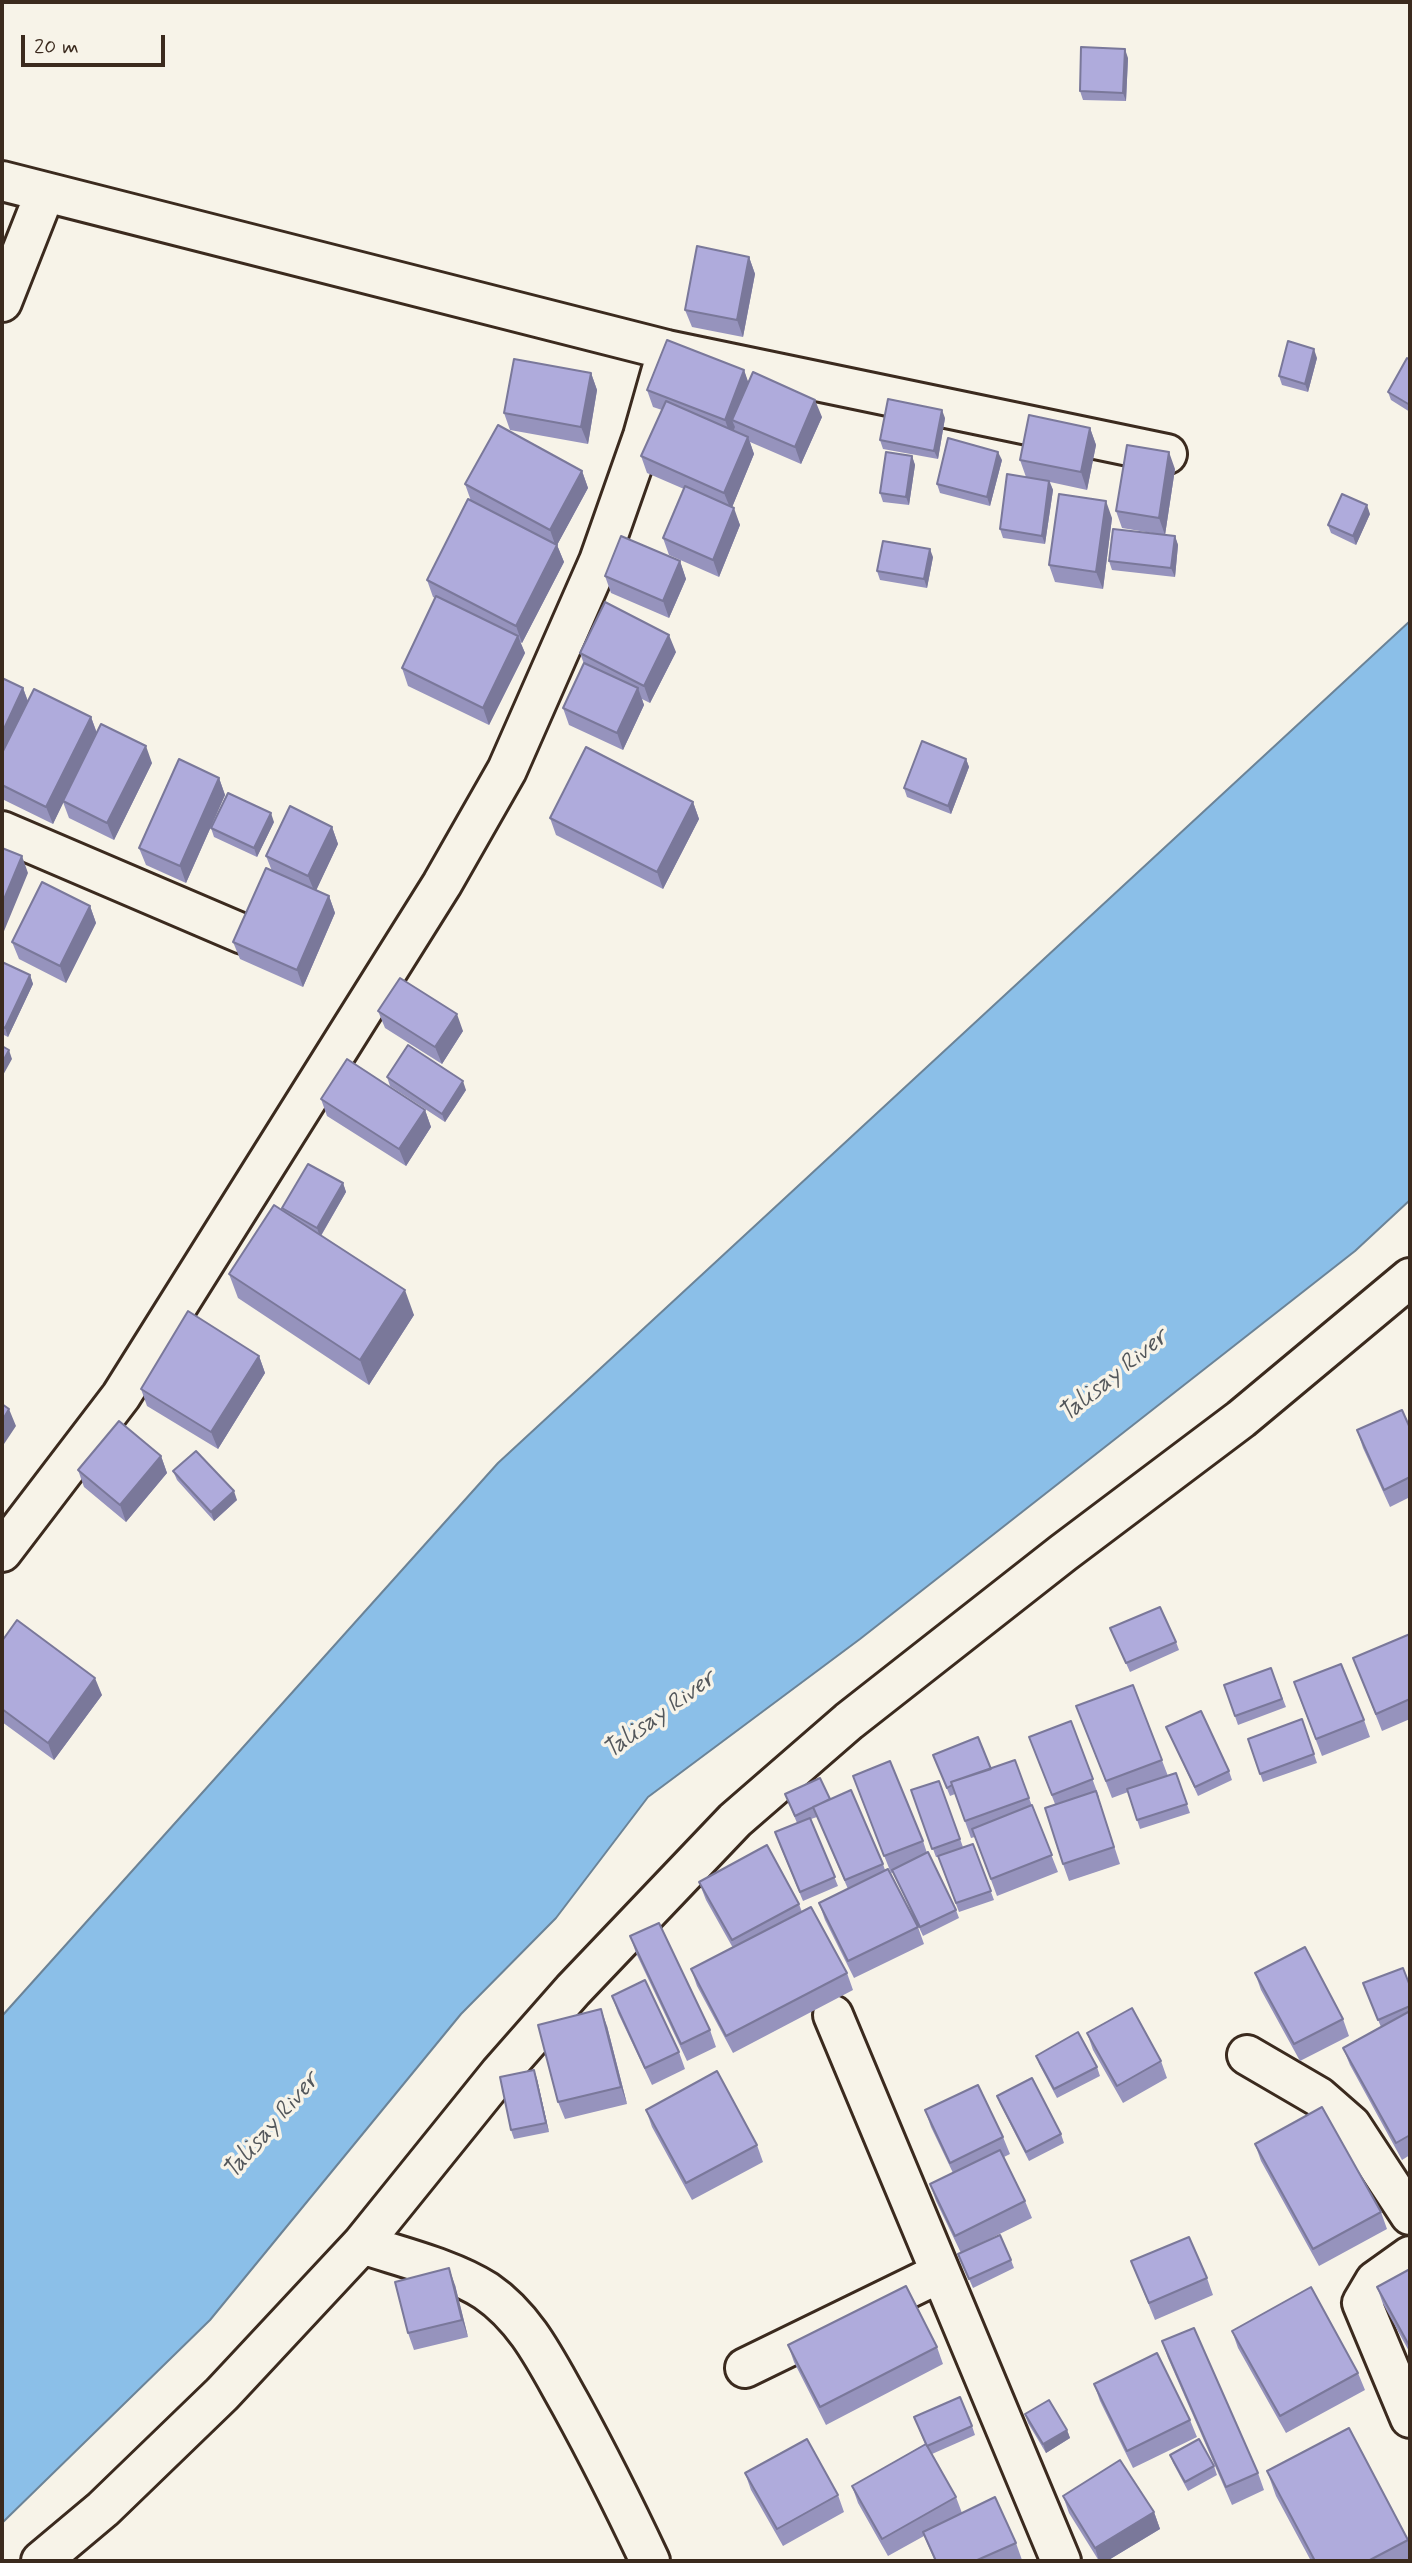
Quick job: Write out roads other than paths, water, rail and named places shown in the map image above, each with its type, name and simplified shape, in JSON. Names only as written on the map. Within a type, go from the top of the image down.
[{"type":"street","points":[[2,181],[667,350],[1167,454]]},
{"type":"street","points":[[2,302],[45,193]]},
{"type":"street","points":[[2,1552],[121,1396],[442,884],[507,770],[599,561],[643,436],[667,350]]},
{"type":"street","points":[[2,831],[243,934]]},
{"type":"street","points":[[41,2561],[103,2509],[222,2395],[362,2244],[500,2073],[573,1990],[734,1820],[849,1721],[1241,1419],[1410,1278]]},
{"type":"street","points":[[833,2015],[1061,2561]]},
{"type":"street","points":[[1247,2055],[1319,2097],[1351,2125],[1410,2215]]},
{"type":"street","points":[[362,2244],[460,2278],[484,2291],[511,2311],[539,2348],[597,2452],[650,2561]]},
{"type":"street","points":[[1410,2256],[1375,2281],[1362,2304],[1410,2418]]},
{"type":"street","points":[[745,2368],[940,2273]]},
{"type":"water","name":"Talisay River","points":[[1410,621],[1410,1200],[1355,1251],[860,1639],[648,1797],[556,1918],[461,2014],[210,2320],[2,2523],[2,2016],[498,1463]]}]
